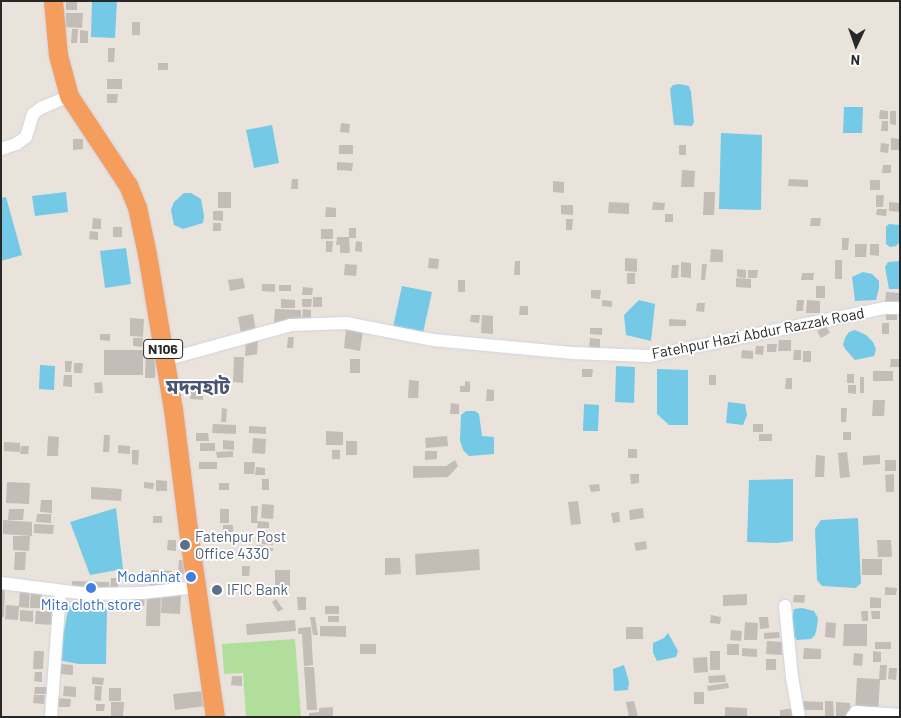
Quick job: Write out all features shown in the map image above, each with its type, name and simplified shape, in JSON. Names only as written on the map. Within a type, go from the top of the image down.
[{"type":"highway","name":"N106","points":[[53,1],[58,55],[69,96],[128,185],[136,207],[156,303],[198,587],[215,717]]},
{"type":"highway","name":"N106","points":[[60,1],[66,56],[75,80],[84,100],[138,183],[150,218],[158,256],[224,717]]},
{"type":"street","points":[[1,149],[16,144],[26,137],[33,114],[41,108],[69,96]]},
{"type":"street","name":"Fatehpur Hazi Abdur Razzak Road","points":[[172,358],[291,325],[346,323],[433,340],[572,353],[649,356],[876,309],[900,308]]},
{"type":"street","points":[[1,583],[88,594],[142,593],[198,587]]},
{"type":"street","points":[[51,717],[60,591]]},
{"type":"street","points":[[785,606],[792,677],[799,717]]},
{"type":"street","points":[[852,717],[856,712],[872,715],[900,715]]},
{"type":"green space","points":[[295,639],[301,717],[246,717],[243,673],[224,674],[222,644]]},
{"type":"water","points":[[92,1],[117,1],[115,38],[91,37]]},
{"type":"water","points":[[673,85],[689,86],[691,92],[694,122],[692,126],[674,125],[670,89]]},
{"type":"water","points":[[844,107],[863,107],[862,133],[843,133]]},
{"type":"water","points":[[272,125],[279,163],[254,168],[246,130]]},
{"type":"water","points":[[721,133],[762,135],[761,210],[719,209]]},
{"type":"water","points":[[66,192],[68,212],[35,216],[32,196]]},
{"type":"water","points":[[184,193],[191,193],[201,199],[204,216],[203,223],[183,229],[174,225],[171,210],[174,202]]},
{"type":"water","points":[[6,197],[22,255],[1,261],[1,198]]},
{"type":"water","points":[[889,224],[900,225],[900,242],[896,246],[890,247],[886,244],[886,227]]},
{"type":"water","points":[[126,248],[131,284],[105,288],[100,251]]},
{"type":"water","points":[[900,261],[900,289],[889,289],[885,267],[888,262]]},
{"type":"water","points":[[863,272],[872,274],[879,281],[876,300],[855,301],[852,277]]},
{"type":"water","points":[[402,286],[432,292],[423,333],[393,327]]},
{"type":"water","points":[[639,300],[655,304],[651,341],[626,335],[624,315]]},
{"type":"water","points":[[855,330],[866,335],[873,342],[876,349],[874,356],[855,360],[846,350],[843,345],[845,338],[849,332]]},
{"type":"water","points":[[40,365],[55,366],[54,390],[39,389]]},
{"type":"water","points":[[616,366],[635,367],[634,403],[615,402]]},
{"type":"water","points":[[657,369],[688,370],[688,425],[669,425],[657,414]]},
{"type":"water","points":[[728,402],[745,404],[747,415],[743,425],[726,423]]},
{"type":"water","points":[[584,404],[599,405],[598,431],[583,431]]},
{"type":"water","points":[[466,411],[475,411],[479,414],[482,436],[494,437],[494,454],[469,456],[463,450],[460,440],[461,415]]},
{"type":"water","points":[[793,479],[793,541],[777,543],[747,542],[749,480]]},
{"type":"water","points":[[116,508],[123,569],[90,575],[70,522]]},
{"type":"water","points":[[858,518],[861,583],[856,588],[822,586],[817,580],[815,529],[821,520]]},
{"type":"water","points":[[78,601],[107,608],[106,664],[79,664],[58,660],[69,606],[76,606]]},
{"type":"water","points":[[802,608],[814,611],[818,618],[817,627],[815,635],[811,639],[797,640],[791,634],[790,628],[794,609]]},
{"type":"water","points":[[668,633],[678,651],[676,657],[657,661],[653,653],[653,643],[664,638]]},
{"type":"water","points":[[624,665],[629,682],[628,690],[614,691],[613,669]]},
{"type":"building","points":[[66,1],[77,1],[77,10],[66,10]]},
{"type":"building","points":[[66,13],[83,13],[82,28],[65,27]]},
{"type":"building","points":[[132,22],[140,22],[140,35],[132,35]]},
{"type":"building","points":[[72,29],[78,29],[77,43],[71,43]]},
{"type":"building","points":[[80,30],[88,31],[88,43],[80,43]]},
{"type":"building","points":[[108,48],[115,48],[114,62],[108,62]]},
{"type":"building","points":[[158,63],[168,63],[168,70],[158,70]]},
{"type":"building","points":[[107,79],[122,79],[122,89],[107,89]]},
{"type":"building","points":[[107,94],[118,94],[117,103],[107,103]]},
{"type":"building","points":[[880,110],[888,111],[888,119],[879,119]]},
{"type":"building","points":[[890,111],[896,111],[896,125],[890,124]]},
{"type":"building","points":[[882,121],[888,121],[888,131],[881,131]]},
{"type":"building","points":[[341,123],[350,124],[349,133],[340,132]]},
{"type":"building","points":[[891,138],[900,139],[900,150],[891,150]]},
{"type":"building","points":[[73,139],[83,139],[83,149],[73,150]]},
{"type":"building","points":[[881,143],[889,144],[888,153],[880,152]]},
{"type":"building","points":[[339,145],[353,145],[353,154],[339,154]]},
{"type":"building","points":[[679,145],[686,145],[686,155],[679,155]]},
{"type":"building","points":[[337,162],[353,163],[352,171],[337,170]]},
{"type":"building","points":[[883,165],[891,165],[891,173],[882,173]]},
{"type":"building","points":[[682,170],[695,171],[694,187],[681,187]]},
{"type":"building","points":[[292,179],[298,179],[298,189],[291,189]]},
{"type":"building","points":[[789,179],[808,180],[808,187],[788,186]]},
{"type":"building","points":[[870,180],[880,180],[880,190],[870,190]]},
{"type":"building","points":[[553,181],[564,182],[564,193],[553,192]]},
{"type":"building","points":[[218,192],[231,192],[231,208],[218,208]]},
{"type":"building","points":[[704,192],[715,192],[714,215],[703,215]]},
{"type":"building","points":[[876,195],[884,195],[883,207],[876,207]]},
{"type":"building","points":[[609,202],[629,203],[629,214],[608,213]]},
{"type":"building","points":[[653,202],[665,203],[664,210],[652,210]]},
{"type":"building","points":[[889,202],[900,203],[900,212],[889,211]]},
{"type":"building","points":[[561,205],[573,205],[573,215],[561,214]]},
{"type":"building","points":[[326,207],[336,208],[336,217],[325,217]]},
{"type":"building","points":[[877,209],[887,209],[886,216],[876,215]]},
{"type":"building","points":[[213,211],[223,211],[223,221],[213,220]]},
{"type":"building","points":[[665,214],[673,214],[673,222],[665,222]]},
{"type":"building","points":[[93,218],[101,219],[101,229],[92,229]]},
{"type":"building","points":[[811,218],[821,218],[820,226],[810,226]]},
{"type":"building","points":[[566,219],[573,219],[572,230],[566,230]]},
{"type":"building","points":[[213,223],[221,223],[221,231],[213,231]]},
{"type":"building","points":[[113,227],[122,227],[122,237],[113,237]]},
{"type":"building","points":[[349,228],[356,228],[356,238],[349,238]]},
{"type":"building","points":[[321,229],[333,229],[333,239],[321,239]]},
{"type":"building","points":[[90,231],[98,232],[98,240],[89,239]]},
{"type":"building","points":[[337,237],[349,237],[350,253],[340,253],[340,245],[336,245]]},
{"type":"building","points":[[842,238],[849,238],[848,250],[842,250]]},
{"type":"building","points":[[326,241],[333,241],[332,252],[326,252]]},
{"type":"building","points":[[356,241],[362,242],[362,252],[355,251]]},
{"type":"building","points":[[855,244],[867,244],[866,257],[855,257]]},
{"type":"building","points":[[870,244],[879,244],[879,256],[870,255]]},
{"type":"building","points":[[711,249],[723,250],[723,262],[710,262]]},
{"type":"building","points":[[429,258],[439,259],[438,269],[428,268]]},
{"type":"building","points":[[625,258],[637,259],[637,272],[625,271]]},
{"type":"building","points":[[835,260],[842,260],[842,279],[835,279]]},
{"type":"building","points":[[515,261],[520,261],[520,275],[514,275]]},
{"type":"building","points":[[681,262],[691,263],[691,278],[681,277]]},
{"type":"building","points":[[345,264],[357,265],[356,276],[344,275]]},
{"type":"building","points":[[702,264],[707,264],[705,280],[701,280]]},
{"type":"building","points":[[672,265],[679,265],[678,278],[671,278]]},
{"type":"building","points":[[737,269],[746,270],[746,278],[737,277]]},
{"type":"building","points":[[748,270],[758,270],[757,278],[748,278]]},
{"type":"building","points":[[627,273],[635,273],[635,284],[627,284]]},
{"type":"building","points":[[802,273],[814,273],[813,280],[801,280]]},
{"type":"building","points":[[243,278],[245,288],[230,291],[228,280]]},
{"type":"building","points":[[736,278],[751,279],[751,288],[736,287]]},
{"type":"building","points":[[458,280],[465,280],[465,292],[458,292]]},
{"type":"building","points":[[262,284],[275,284],[275,292],[262,291]]},
{"type":"building","points":[[279,285],[291,285],[291,291],[279,291]]},
{"type":"building","points":[[816,286],[825,286],[825,298],[816,298]]},
{"type":"building","points":[[303,287],[313,288],[312,295],[302,295]]},
{"type":"building","points":[[591,290],[601,290],[600,299],[591,298]]},
{"type":"building","points":[[886,292],[900,293],[900,304],[885,303]]},
{"type":"building","points":[[313,297],[322,297],[322,307],[313,307]]},
{"type":"building","points":[[281,299],[295,300],[295,308],[281,308]]},
{"type":"building","points":[[302,299],[312,299],[311,307],[302,307]]},
{"type":"building","points":[[602,300],[612,301],[612,307],[602,306]]},
{"type":"building","points":[[797,300],[804,300],[803,311],[796,311]]},
{"type":"building","points":[[807,300],[820,301],[820,313],[806,313]]},
{"type":"building","points":[[697,303],[705,303],[704,312],[696,311]]},
{"type":"building","points":[[520,306],[528,306],[528,315],[519,315]]},
{"type":"building","points":[[275,309],[301,310],[301,322],[274,323]]},
{"type":"building","points":[[303,309],[311,310],[311,320],[302,319]]},
{"type":"building","points":[[886,310],[897,310],[897,320],[886,320]]},
{"type":"building","points":[[253,314],[256,331],[241,333],[238,317]]},
{"type":"building","points":[[471,315],[480,315],[479,323],[470,322]]},
{"type":"building","points":[[482,315],[493,316],[493,334],[481,333]]},
{"type":"building","points":[[130,318],[144,319],[143,337],[130,336]]},
{"type":"building","points":[[669,319],[686,320],[686,326],[669,326]]},
{"type":"building","points":[[882,323],[889,323],[889,334],[882,334]]},
{"type":"building","points":[[826,326],[830,333],[821,338],[817,331]]},
{"type":"building","points":[[590,328],[602,328],[602,335],[590,334]]},
{"type":"building","points":[[346,329],[363,331],[360,351],[344,348]]},
{"type":"building","points":[[100,334],[110,334],[110,341],[100,340]]},
{"type":"building","points":[[288,337],[294,337],[293,348],[287,348]]},
{"type":"building","points":[[133,338],[143,338],[142,347],[133,346]]},
{"type":"building","points":[[590,338],[600,339],[600,350],[589,349]]},
{"type":"building","points":[[258,339],[257,354],[245,356],[246,341]]},
{"type":"building","points":[[779,340],[791,340],[791,351],[778,351]]},
{"type":"building","points":[[767,344],[777,344],[776,352],[767,352]]},
{"type":"building","points":[[146,346],[156,346],[155,378],[145,378]]},
{"type":"building","points":[[756,346],[764,346],[763,355],[755,354]]},
{"type":"building","points":[[104,350],[143,350],[143,375],[104,375]]},
{"type":"building","points":[[742,350],[753,351],[753,359],[741,358]]},
{"type":"building","points":[[794,350],[801,350],[801,360],[793,360]]},
{"type":"building","points":[[803,351],[811,351],[811,362],[803,362]]},
{"type":"building","points":[[234,357],[244,357],[243,383],[233,382]]},
{"type":"building","points":[[350,359],[360,359],[360,373],[350,373]]},
{"type":"building","points":[[891,359],[900,359],[899,367],[890,367]]},
{"type":"building","points":[[65,361],[72,361],[71,372],[65,372]]},
{"type":"building","points":[[74,363],[83,363],[82,373],[74,373]]},
{"type":"building","points":[[582,369],[593,369],[592,377],[582,377]]},
{"type":"building","points":[[873,371],[893,371],[893,381],[873,381]]},
{"type":"building","points":[[847,374],[854,374],[854,383],[847,383]]},
{"type":"building","points":[[64,375],[72,375],[72,387],[63,386]]},
{"type":"building","points":[[709,375],[716,375],[716,385],[709,385]]},
{"type":"building","points":[[860,377],[864,377],[864,393],[860,393]]},
{"type":"building","points":[[786,378],[792,378],[792,389],[785,389]]},
{"type":"building","points":[[409,380],[419,381],[418,398],[408,398]]},
{"type":"building","points":[[465,381],[470,382],[470,392],[460,392],[460,386],[465,386]]},
{"type":"building","points":[[102,382],[103,393],[95,393],[94,383]]},
{"type":"building","points":[[848,385],[856,385],[856,394],[848,393]]},
{"type":"building","points":[[191,388],[203,389],[203,400],[190,399]]},
{"type":"building","points":[[487,389],[494,390],[494,401],[486,401]]},
{"type":"building","points":[[873,400],[885,400],[884,416],[872,416]]},
{"type":"building","points":[[451,403],[459,404],[459,414],[450,414]]},
{"type":"building","points":[[222,408],[227,409],[226,422],[221,422]]},
{"type":"building","points":[[841,408],[847,408],[846,422],[841,422]]},
{"type":"building","points":[[213,424],[236,425],[236,434],[212,433]]},
{"type":"building","points":[[753,424],[763,424],[763,432],[753,432]]},
{"type":"building","points":[[249,426],[266,427],[266,434],[249,433]]},
{"type":"building","points":[[326,431],[343,432],[343,445],[326,445]]},
{"type":"building","points":[[843,432],[851,432],[851,440],[843,440]]},
{"type":"building","points":[[196,433],[208,433],[209,441],[196,441]]},
{"type":"building","points":[[759,434],[772,434],[772,441],[759,441]]},
{"type":"building","points":[[104,435],[110,435],[109,452],[103,452]]},
{"type":"building","points":[[48,436],[59,437],[58,456],[47,456]]},
{"type":"building","points":[[447,436],[448,446],[426,448],[425,438]]},
{"type":"building","points":[[253,438],[266,439],[265,454],[252,453]]},
{"type":"building","points":[[223,440],[234,441],[234,450],[223,449]]},
{"type":"building","points":[[346,441],[357,441],[357,455],[346,455]]},
{"type":"building","points":[[4,442],[20,443],[20,452],[4,451]]},
{"type":"building","points":[[200,443],[215,443],[215,451],[200,451]]},
{"type":"building","points":[[118,445],[130,446],[130,454],[118,453]]},
{"type":"building","points":[[21,446],[29,446],[28,454],[20,454]]},
{"type":"building","points":[[628,449],[637,449],[637,458],[628,458]]},
{"type":"building","points":[[132,450],[139,450],[138,465],[132,464]]},
{"type":"building","points":[[332,450],[340,450],[340,459],[332,459]]},
{"type":"building","points":[[233,451],[233,457],[217,458],[216,452]]},
{"type":"building","points":[[425,451],[437,451],[437,459],[425,460]]},
{"type":"building","points":[[847,452],[850,477],[840,478],[838,453]]},
{"type":"building","points":[[816,455],[825,456],[824,477],[815,477]]},
{"type":"building","points":[[880,455],[880,464],[863,465],[863,456]]},
{"type":"building","points":[[455,460],[458,466],[448,477],[413,478],[413,466],[446,466]]},
{"type":"building","points":[[885,460],[896,460],[896,471],[885,471]]},
{"type":"building","points":[[199,462],[217,462],[217,469],[199,469]]},
{"type":"building","points":[[244,462],[255,462],[254,474],[244,474]]},
{"type":"building","points":[[256,467],[265,468],[265,475],[255,475]]},
{"type":"building","points":[[630,474],[639,474],[639,483],[631,484]]},
{"type":"building","points":[[894,474],[894,492],[886,492],[885,475]]},
{"type":"building","points":[[262,479],[269,479],[269,490],[262,490]]},
{"type":"building","points":[[156,480],[167,481],[167,491],[156,491]]},
{"type":"building","points":[[7,482],[30,483],[29,504],[6,503]]},
{"type":"building","points":[[144,482],[154,483],[153,489],[144,488]]},
{"type":"building","points":[[219,483],[229,483],[229,490],[219,490]]},
{"type":"building","points":[[599,484],[600,491],[591,492],[589,485]]},
{"type":"building","points":[[91,487],[122,489],[121,501],[91,499]]},
{"type":"building","points":[[41,500],[52,500],[52,513],[40,512]]},
{"type":"building","points":[[578,501],[581,524],[571,525],[568,502]]},
{"type":"building","points":[[262,504],[274,505],[273,519],[261,518]]},
{"type":"building","points":[[251,506],[258,506],[257,521],[269,522],[269,528],[257,528],[258,523],[251,523]]},
{"type":"building","points":[[643,508],[644,518],[630,520],[629,510]]},
{"type":"building","points":[[9,509],[24,509],[23,520],[8,520]]},
{"type":"building","points":[[220,509],[229,509],[229,523],[220,523]]},
{"type":"building","points":[[619,512],[620,522],[613,523],[611,513]]},
{"type":"building","points":[[37,514],[51,514],[51,523],[36,522]]},
{"type":"building","points":[[153,516],[162,516],[162,523],[153,523]]},
{"type":"building","points":[[3,520],[32,522],[32,536],[3,534]]},
{"type":"building","points":[[34,524],[54,525],[53,534],[34,533]]},
{"type":"building","points":[[223,525],[233,525],[233,532],[223,532]]},
{"type":"building","points":[[262,534],[274,534],[273,545],[262,544]]},
{"type":"building","points":[[13,536],[30,536],[29,551],[13,550]]},
{"type":"building","points":[[168,540],[176,540],[176,551],[167,550]]},
{"type":"building","points":[[877,540],[891,540],[892,557],[878,557]]},
{"type":"building","points":[[646,541],[647,549],[636,551],[634,543]]},
{"type":"building","points":[[257,545],[268,546],[268,548],[273,548],[273,551],[256,552]]},
{"type":"building","points":[[479,549],[480,570],[416,575],[415,554]]},
{"type":"building","points":[[15,552],[26,552],[25,570],[14,570]]},
{"type":"building","points":[[385,558],[400,558],[401,574],[385,575]]},
{"type":"building","points":[[862,559],[882,559],[882,575],[862,575]]},
{"type":"building","points":[[179,560],[184,560],[184,574],[178,574]]},
{"type":"building","points":[[242,566],[250,566],[249,576],[242,576]]},
{"type":"building","points":[[151,570],[172,571],[171,588],[150,587]]},
{"type":"building","points":[[275,570],[290,570],[290,588],[275,587]]},
{"type":"building","points":[[111,578],[118,578],[118,591],[110,590]]},
{"type":"building","points":[[72,581],[109,582],[109,592],[72,591]]},
{"type":"building","points":[[1,585],[13,591],[5,590],[4,617],[1,617]]},
{"type":"building","points":[[20,587],[30,588],[29,608],[19,607],[18,620],[5,619],[6,605],[19,606]]},
{"type":"building","points":[[885,587],[897,588],[896,595],[885,595]]},
{"type":"building","points":[[31,590],[42,590],[41,608],[30,608]]},
{"type":"building","points":[[747,594],[747,605],[723,606],[723,595]]},
{"type":"building","points":[[135,595],[145,596],[144,606],[134,605]]},
{"type":"building","points":[[147,595],[161,595],[160,626],[146,626]]},
{"type":"building","points":[[162,595],[181,595],[180,614],[161,613]]},
{"type":"building","points":[[794,595],[805,595],[804,603],[793,602]]},
{"type":"building","points":[[297,597],[306,597],[306,610],[298,610]]},
{"type":"building","points":[[870,597],[881,598],[881,608],[870,608]]},
{"type":"building","points":[[276,599],[283,609],[278,612],[272,602]]},
{"type":"building","points":[[325,606],[339,606],[339,614],[325,614]]},
{"type":"building","points":[[20,610],[33,611],[33,622],[20,621]]},
{"type":"building","points":[[36,611],[58,612],[57,625],[35,624]]},
{"type":"building","points":[[861,611],[868,611],[868,621],[862,621]]},
{"type":"building","points":[[871,611],[880,611],[880,619],[872,619]]},
{"type":"building","points":[[711,615],[721,617],[720,624],[710,623]]},
{"type":"building","points":[[328,616],[339,616],[339,622],[328,622]]},
{"type":"building","points":[[310,617],[315,617],[318,635],[313,635]]},
{"type":"building","points":[[759,617],[768,617],[769,628],[760,629]]},
{"type":"building","points":[[295,620],[296,631],[247,635],[246,624]]},
{"type":"building","points":[[745,622],[758,623],[757,640],[744,640]]},
{"type":"building","points":[[826,622],[836,623],[835,638],[825,637]]},
{"type":"building","points":[[844,624],[867,624],[867,646],[843,646]]},
{"type":"building","points":[[320,626],[346,626],[346,637],[320,636]]},
{"type":"building","points":[[311,627],[313,665],[304,666],[302,634],[298,634],[298,628]]},
{"type":"building","points":[[626,627],[643,627],[643,639],[626,639]]},
{"type":"building","points":[[731,630],[742,631],[741,641],[730,640]]},
{"type":"building","points":[[779,632],[780,638],[764,639],[764,633]]},
{"type":"building","points":[[767,641],[782,642],[782,655],[766,654]]},
{"type":"building","points":[[875,642],[891,642],[891,649],[875,649]]},
{"type":"building","points":[[360,644],[376,644],[376,654],[360,654]]},
{"type":"building","points":[[727,644],[739,644],[739,655],[727,655]]},
{"type":"building","points":[[742,648],[757,649],[757,657],[742,656]]},
{"type":"building","points":[[804,648],[821,649],[821,659],[803,659]]},
{"type":"building","points":[[34,651],[44,651],[43,669],[33,669]]},
{"type":"building","points":[[710,651],[720,651],[720,670],[710,670]]},
{"type":"building","points":[[873,651],[881,652],[881,662],[873,662]]},
{"type":"building","points":[[854,653],[863,654],[862,666],[853,665]]},
{"type":"building","points":[[707,657],[708,672],[694,673],[693,658]]},
{"type":"building","points":[[766,659],[776,659],[776,670],[766,670]]},
{"type":"building","points":[[61,664],[73,665],[73,675],[60,674]]},
{"type":"building","points":[[880,665],[887,665],[886,680],[880,680],[878,714],[855,712],[857,678],[879,679]]},
{"type":"building","points":[[304,667],[314,667],[317,710],[307,710]]},
{"type":"building","points":[[889,668],[897,668],[896,680],[888,679]]},
{"type":"building","points":[[35,672],[42,672],[42,682],[34,681]]},
{"type":"building","points":[[725,675],[726,682],[709,683],[708,676]]},
{"type":"building","points":[[232,676],[242,676],[242,686],[231,685]]},
{"type":"building","points":[[92,677],[104,678],[103,685],[92,684]]},
{"type":"building","points":[[728,683],[729,688],[708,691],[707,686]]},
{"type":"building","points":[[64,686],[76,687],[76,697],[63,696]]},
{"type":"building","points":[[95,686],[102,686],[101,701],[94,700]]},
{"type":"building","points":[[35,687],[49,687],[49,694],[34,694]]},
{"type":"building","points":[[109,688],[121,688],[121,701],[109,701]]},
{"type":"building","points":[[203,691],[205,706],[175,710],[173,694]]},
{"type":"building","points":[[694,692],[704,692],[704,704],[694,704]]},
{"type":"building","points":[[34,695],[45,695],[44,704],[33,703]]},
{"type":"building","points":[[56,698],[71,699],[70,707],[56,707]]},
{"type":"building","points":[[634,701],[638,717],[629,717],[626,702]]},
{"type":"building","points":[[801,701],[823,702],[823,710],[801,710]]},
{"type":"building","points":[[825,701],[833,701],[834,717],[825,717]]},
{"type":"building","points":[[111,702],[124,702],[123,717],[111,717]]},
{"type":"building","points":[[836,702],[850,703],[851,712],[847,717],[836,717]]},
{"type":"building","points":[[96,704],[105,704],[104,711],[96,711]]},
{"type":"building","points":[[333,707],[333,717],[309,717],[309,713],[319,712],[319,708]]},
{"type":"building","points":[[725,707],[747,708],[747,717],[725,716]]},
{"type":"building","points":[[795,708],[796,717],[780,717],[780,710]]},
{"type":"place","name":"Fatehpur Post Office 4330","points":[[185,545]]},
{"type":"place","name":"Modanhat","points":[[191,577]]},
{"type":"place","name":"Mita cloth store","points":[[91,588]]},
{"type":"place","name":"IFIC Bank","points":[[217,590]]},
{"type":"district","name":"মদনহাট","points":[[198,386]]}]
